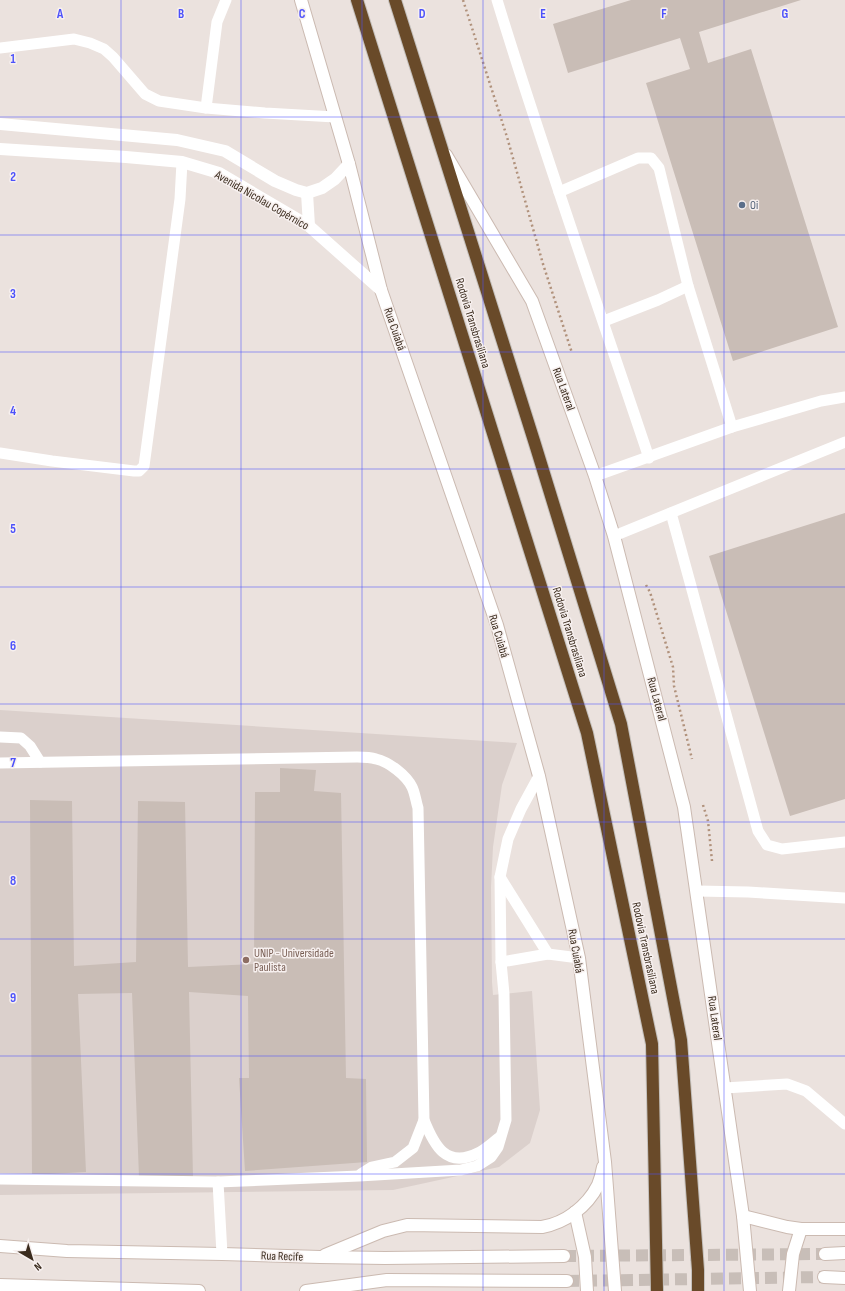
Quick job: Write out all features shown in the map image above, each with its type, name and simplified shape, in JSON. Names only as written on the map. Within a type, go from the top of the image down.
[{"type":"highway","name":"Rodovia Transbrasiliana","points":[[357,0],[587,734],[652,1044],[657,1291]]},
{"type":"highway","name":"Rodovia Transbrasiliana","points":[[395,0],[535,444],[621,724],[681,1040],[698,1270],[698,1291]]},
{"type":"main road","name":"Rua Cuiabá","points":[[301,0],[349,164],[382,290],[497,625],[539,776],[579,958],[605,1162],[615,1291]]},
{"type":"main road","name":"Avenida Nicolau Copérnico","points":[[0,124],[184,141],[225,151],[275,181],[307,193]]},
{"type":"main road","name":"Rua Lateral","points":[[440,144],[532,301],[595,476],[614,536],[684,807],[743,1216],[750,1291]]},
{"type":"main road","name":"Avenida Nicolau Copérnico","points":[[0,149],[182,162],[220,172],[309,226],[382,290]]},
{"type":"main road","points":[[309,226],[307,193],[322,188],[335,179],[349,164]]},
{"type":"main road","points":[[320,1257],[383,1231],[407,1225],[542,1227],[552,1225],[565,1220],[588,1200],[598,1185],[605,1162]]},
{"type":"main road","points":[[575,1212],[585,1257],[587,1291]]},
{"type":"main road","points":[[743,1216],[801,1229],[845,1229]]},
{"type":"main road","points":[[789,1291],[793,1254],[801,1229]]},
{"type":"main road","name":"Rua Recife","points":[[0,1246],[66,1251],[320,1257],[385,1258],[564,1256]]},
{"type":"main road","points":[[825,1254],[845,1253]]},
{"type":"main road","points":[[824,1277],[845,1278]]},
{"type":"main road","points":[[314,1291],[387,1280],[567,1281]]},
{"type":"main road","points":[[0,1285],[199,1291]]},
{"type":"lane","points":[[496,0],[521,79],[604,321],[649,458]]},
{"type":"lane","points":[[206,108],[217,22],[225,1]]},
{"type":"lane","points":[[0,48],[74,39],[90,43],[104,49],[113,57],[145,94],[159,101],[206,108],[335,117]]},
{"type":"lane","points":[[559,192],[638,158],[651,158],[659,168],[688,286],[732,427]]},
{"type":"lane","points":[[0,453],[134,471],[139,471],[144,466],[180,199],[182,162]]},
{"type":"lane","points":[[604,321],[658,300],[688,286]]},
{"type":"lane","points":[[595,476],[649,458],[732,427],[821,401],[845,397]]},
{"type":"lane","points":[[614,536],[845,442]]},
{"type":"lane","points":[[671,513],[758,831],[767,845],[782,848],[845,842]]},
{"type":"lane","points":[[0,737],[21,738],[30,746],[40,762]]},
{"type":"lane","points":[[0,763],[357,757],[375,758],[386,763],[405,778],[412,787],[418,808],[424,1120],[431,1137],[442,1152],[454,1158],[466,1158],[478,1153],[500,1137]]},
{"type":"lane","points":[[0,1179],[218,1182],[359,1176],[461,1170],[477,1166],[491,1158],[498,1147],[506,1120],[500,877],[508,839],[539,776]]},
{"type":"lane","points":[[500,877],[548,954]]},
{"type":"lane","points":[[697,891],[748,892],[845,898]]},
{"type":"lane","points":[[501,962],[548,954],[579,958]]},
{"type":"lane","points":[[725,1088],[787,1084],[806,1091],[845,1124]]},
{"type":"lane","points":[[359,1176],[372,1168],[395,1162],[413,1148],[424,1120]]},
{"type":"lane","points":[[218,1182],[222,1254]]},
{"type":"path","points":[[463,0],[507,137],[543,264],[572,354]]},
{"type":"shaded area","name":"UNIP - Universidade Paulista","points":[[0,710],[517,743],[502,785],[493,847],[491,887],[492,982],[493,995],[532,991],[540,1110],[530,1143],[499,1167],[393,1190],[0,1195]]},
{"type":"building","name":"Oi","points":[[631,0],[801,0],[699,32],[708,63],[751,49],[838,327],[733,361],[646,83],[690,69],[680,38],[568,73],[553,24]]},
{"type":"building","points":[[845,513],[845,799],[790,816],[709,556]]},
{"type":"building","points":[[280,768],[316,770],[314,791],[341,793],[346,1078],[366,1079],[367,1162],[245,1171],[239,1078],[249,1078],[248,996],[189,992],[193,1178],[139,1177],[132,993],[78,994],[86,1172],[32,1175],[30,800],[72,801],[74,966],[136,962],[138,801],[185,802],[188,967],[254,964],[255,792],[280,792]]},
{"type":"tunnel","points":[[564,1256],[825,1254]]},
{"type":"tunnel","points":[[567,1281],[824,1277]]},
{"type":"place","name":"Oi","points":[[742,205]]},
{"type":"place","name":"UNIP - Universidade Paulista","points":[[246,960]]}]
